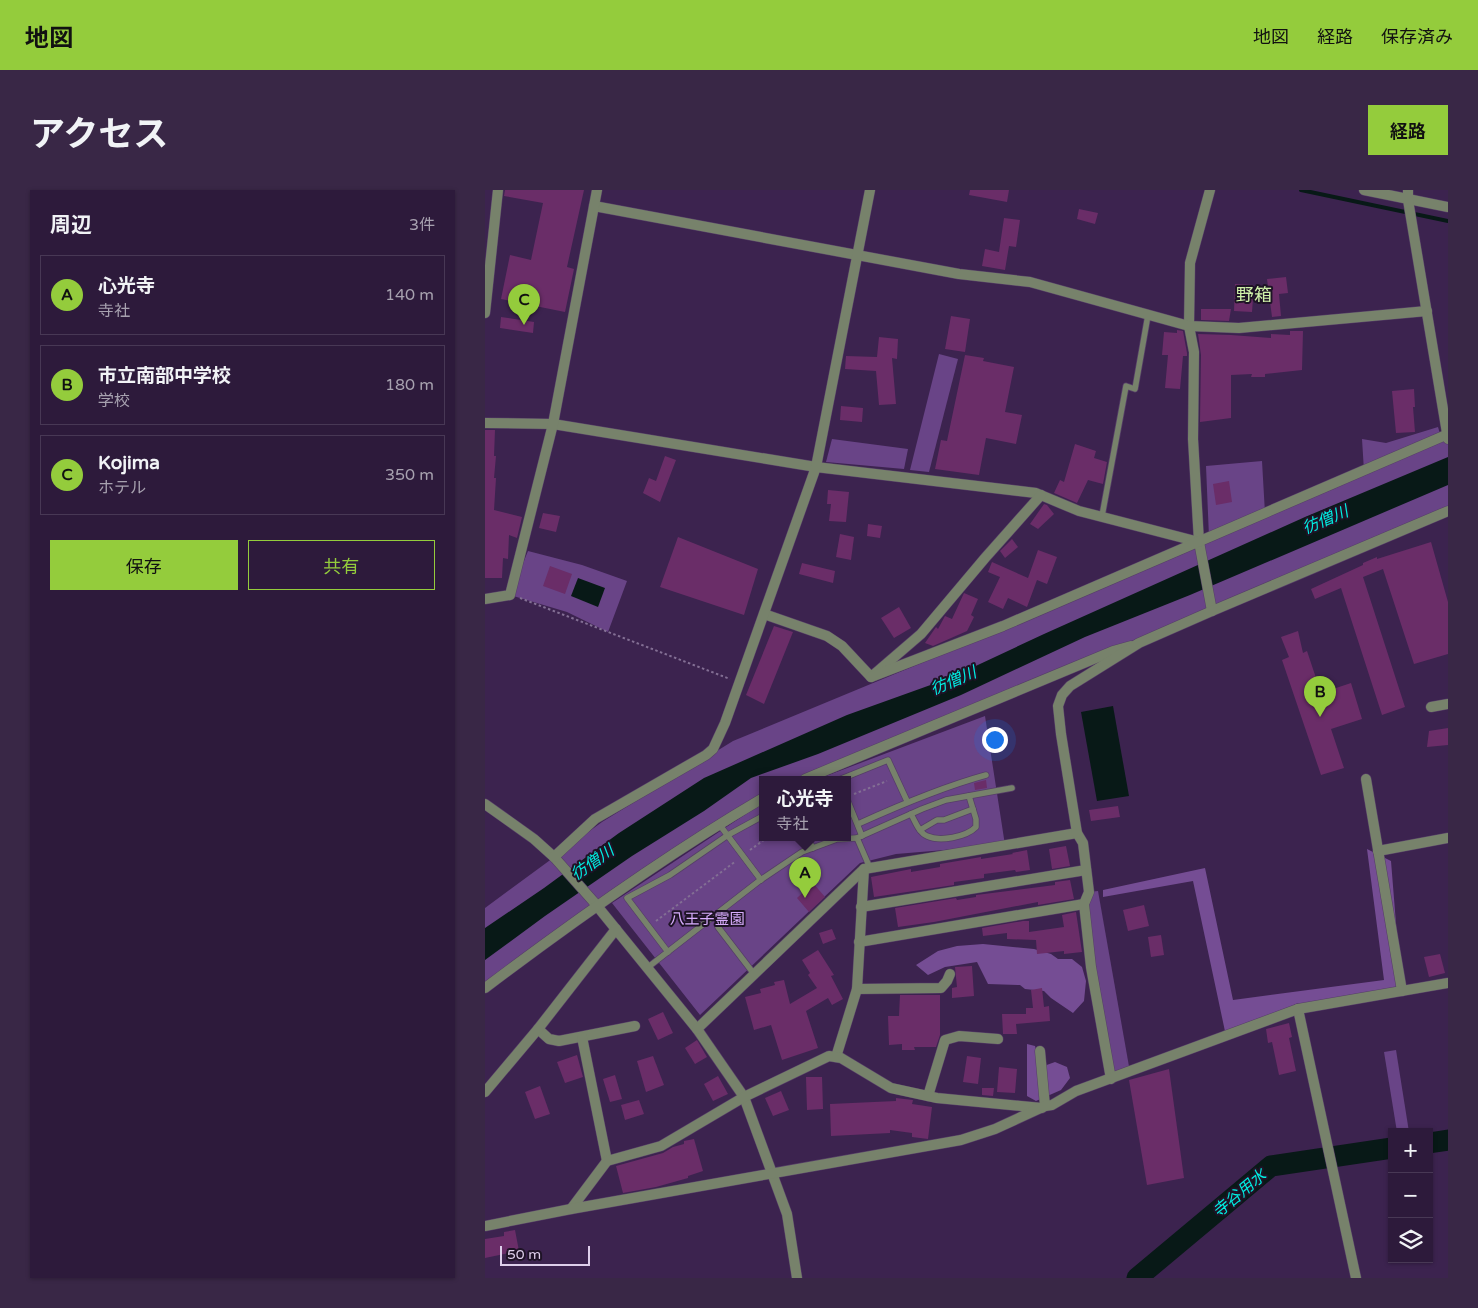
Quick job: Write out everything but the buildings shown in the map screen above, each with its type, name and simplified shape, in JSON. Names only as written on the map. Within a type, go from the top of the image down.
[{"type":"street","points":[[485,313],[498,190]]},
{"type":"street","points":[[485,599],[510,595],[553,424],[597,190]]},
{"type":"street","points":[[554,857],[595,819],[706,755],[713,748],[725,723],[816,467],[870,190]]},
{"type":"street","points":[[1210,190],[1190,263],[1189,326],[1194,352],[1193,439],[1200,544],[1212,611]]},
{"type":"street","points":[[1364,190],[1408,195],[1448,208]]},
{"type":"street","points":[[871,677],[1003,626],[1200,544],[1448,436],[1408,195]]},
{"type":"street","points":[[594,206],[959,274],[1030,282],[1189,326],[1239,328],[1427,311]]},
{"type":"street","points":[[485,423],[553,424],[816,467],[1036,493],[1079,511],[1200,544]]},
{"type":"street","points":[[871,677],[921,634],[1041,495]]},
{"type":"street","points":[[1111,1079],[1091,968],[1084,904],[1089,892],[1083,843],[1077,833],[1061,734],[1058,706],[1062,695],[1071,686],[1139,644],[1448,511]]},
{"type":"street","points":[[764,614],[827,636],[842,646],[871,677]]},
{"type":"street","points":[[812,776],[1113,651],[1139,644]]},
{"type":"street","points":[[1431,707],[1448,704]]},
{"type":"street","points":[[1366,779],[1402,992]]},
{"type":"street","points":[[485,988],[595,903],[759,800]]},
{"type":"street","points":[[485,804],[534,839],[554,857],[595,903],[697,1029],[745,1097],[787,1214],[797,1278]]},
{"type":"street","points":[[697,1029],[867,868],[1077,833]]},
{"type":"street","points":[[1378,851],[1448,838]]},
{"type":"street","points":[[836,1057],[857,988],[861,907],[867,868]]},
{"type":"street","points":[[861,907],[1086,870]]},
{"type":"street","points":[[859,942],[1084,904]]},
{"type":"street","points":[[485,1092],[538,1029],[616,929]]},
{"type":"street","points":[[857,988],[941,988],[950,974]]},
{"type":"street","points":[[485,1226],[571,1208],[961,1140],[995,1129],[1052,1105],[1076,1092],[1298,1009],[1448,983]]},
{"type":"street","points":[[1298,1009],[1356,1278]]},
{"type":"street","points":[[538,1029],[549,1039],[559,1041],[635,1026]]},
{"type":"street","points":[[582,1036],[607,1161]]},
{"type":"street","points":[[928,1096],[945,1040],[959,1036],[999,1039]]},
{"type":"street","points":[[1040,1051],[1044,1107]]},
{"type":"street","points":[[571,1208],[607,1161],[661,1146],[745,1097],[829,1056],[841,1058],[891,1088],[928,1096],[997,1105],[1044,1107]]},
{"type":"lane","points":[[1102,516],[1126,386],[1135,389],[1148,315]]},
{"type":"lane","points":[[849,776],[889,760],[907,801]]},
{"type":"lane","points":[[835,767],[840,776]]},
{"type":"lane","points":[[858,824],[907,801],[959,782],[986,775]]},
{"type":"lane","points":[[851,837],[860,837],[945,800],[1012,788]]},
{"type":"lane","points":[[911,814],[920,830],[927,836],[939,838],[958,836],[976,827],[976,819],[969,796]]},
{"type":"lane","points":[[851,807],[858,824],[867,868]]},
{"type":"lane","points":[[920,830],[937,820],[944,820],[973,809]]},
{"type":"lane","points":[[668,952],[627,898],[670,874],[728,835],[759,818]]},
{"type":"lane","points":[[719,824],[761,880]]},
{"type":"lane","points":[[809,841],[813,848]]},
{"type":"lane","points":[[647,968],[761,880],[802,852],[830,841]]},
{"type":"lane","points":[[718,927],[754,974]]},
{"type":"path","points":[[510,595],[739,683]]},
{"type":"path","points":[[851,796],[897,778]]},
{"type":"path","points":[[649,926],[762,841]]},
{"type":"green space","points":[[939,354],[958,359],[929,472],[910,470]]},
{"type":"green space","name":"八王子霊園","points":[[1438,427],[1441,437],[1448,434],[1448,507],[814,776],[759,776],[759,841],[851,841],[851,776],[826,776],[985,716],[1005,845],[896,854],[860,863],[700,1015],[612,903],[749,812],[633,877],[485,991],[485,908],[602,822],[733,741],[1040,614],[1209,537],[1206,466],[1262,461],[1265,513],[1364,471],[1362,439],[1386,443]]},
{"type":"green space","points":[[832,439],[908,449],[904,469],[826,462]]},
{"type":"green space","points":[[528,551],[582,565],[627,581],[608,632],[567,612],[510,595]]},
{"type":"green space","points":[[1098,891],[1130,1072],[1111,1079],[1084,904],[1089,892]]},
{"type":"green space","points":[[1396,1050],[1408,1128],[1396,1128],[1384,1052]]},
{"type":"shaded area","points":[[1367,849],[1391,861],[1401,986],[1298,1009],[1226,1036],[1193,881],[1103,897],[1103,890],[1205,868],[1233,1000],[1384,980]]},
{"type":"shaded area","points":[[983,944],[1034,949],[1051,954],[1058,959],[1072,959],[1082,967],[1086,981],[1084,1001],[1073,1013],[1044,991],[1025,989],[1020,985],[988,984],[977,962],[945,967],[928,975],[916,965],[938,951],[957,946]]},
{"type":"shaded area","points":[[1027,1044],[1035,1046],[1041,1067],[1055,1062],[1067,1067],[1070,1078],[1061,1090],[1036,1101],[1027,1096]]},
{"type":"water","name":"彷僧川","points":[[1448,457],[1448,485],[1190,595],[1085,637],[961,695],[818,754],[751,778],[704,811],[632,856],[485,960],[485,928],[619,833],[704,778],[847,715],[950,678],[1305,517]]},
{"type":"water","points":[[578,578],[605,588],[598,607],[571,596]]},
{"type":"water","points":[[1113,706],[1129,796],[1097,801],[1081,712]]},
{"type":"waterway","points":[[1301,190],[1448,221]]},
{"type":"waterway","name":"寺谷用水","points":[[1433,1142],[1448,1140]]},
{"type":"waterway","name":"寺谷用水","points":[[1137,1278],[1271,1166],[1388,1149]]},
{"type":"place","name":"Kojima","points":[[524,325]]},
{"type":"place","name":"市立南部中学校","points":[[1320,717]]},
{"type":"place","name":"心光寺","points":[[805,898]]},
{"type":"district","name":"野箱","points":[[1254,295]]}]
